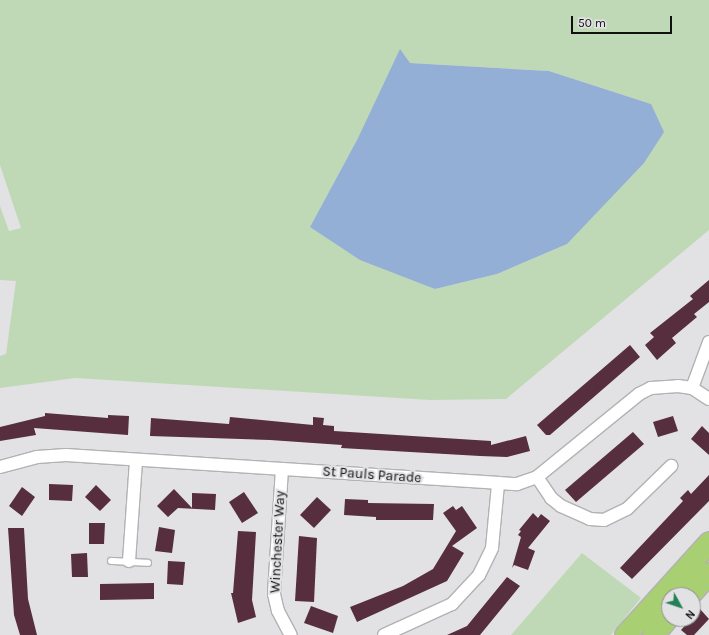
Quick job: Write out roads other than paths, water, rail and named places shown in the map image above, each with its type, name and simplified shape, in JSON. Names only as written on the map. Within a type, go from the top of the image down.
[{"type":"highway","points":[[626,635],[703,549]]},
{"type":"highway","points":[[697,587],[708,576]]},
{"type":"highway","points":[[652,635],[661,625]]},
{"type":"street","points":[[692,388],[709,342]]},
{"type":"street","name":"St Pauls Parade","points":[[0,467],[52,455],[517,484],[537,477],[639,394],[663,386],[692,388],[709,399]]},
{"type":"street","points":[[130,561],[136,460]]},
{"type":"street","points":[[537,477],[551,498],[561,506],[590,519],[604,520],[627,509],[671,466]]},
{"type":"street","name":"Winchester Way","points":[[282,469],[274,594],[278,611],[292,635]]},
{"type":"street","points":[[384,635],[452,604],[479,575],[492,548],[498,484]]},
{"type":"street","points":[[703,549],[708,576]]},
{"type":"lane","points":[[111,561],[148,562]]},
{"type":"water","points":[[400,49],[410,63],[549,71],[651,104],[664,132],[644,163],[567,244],[497,274],[435,289],[360,260],[310,227],[358,138]]}]
